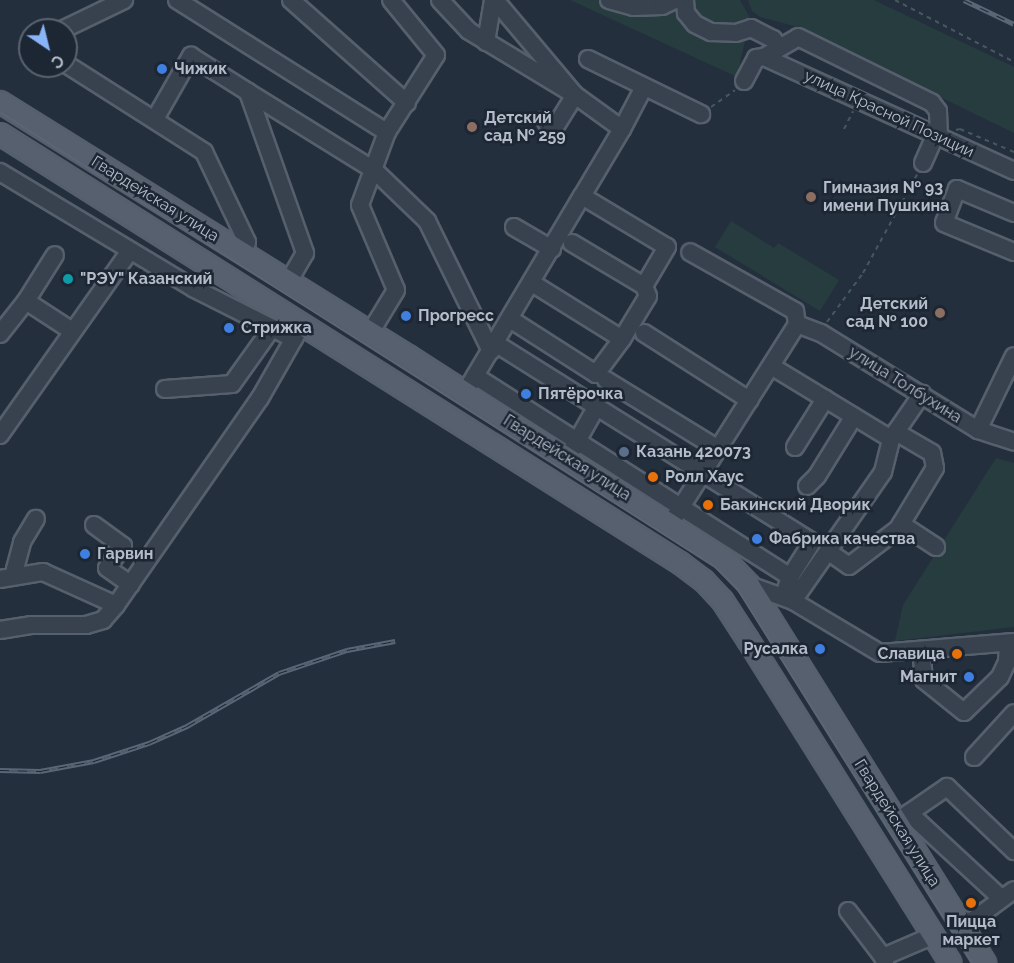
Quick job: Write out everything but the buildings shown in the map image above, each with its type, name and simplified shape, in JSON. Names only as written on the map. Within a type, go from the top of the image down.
[{"type":"main road","name":"Гвардейская улица","points":[[0,102],[370,333],[470,385],[676,516],[724,559],[748,585],[903,817],[958,920],[985,963]]},
{"type":"main road","name":"Гвардейская улица","points":[[0,134],[297,332],[680,563],[704,580],[722,600],[748,640],[951,963]]},
{"type":"main road","points":[[297,332],[318,300]]},
{"type":"main road","points":[[934,935],[958,920]]},
{"type":"street","points":[[78,22],[124,0]]},
{"type":"street","points":[[177,0],[387,132]]},
{"type":"street","points":[[291,0],[407,103]]},
{"type":"street","points":[[370,333],[396,290],[360,205],[387,132],[436,55],[391,0]]},
{"type":"street","points":[[440,0],[470,31],[575,95],[622,129]]},
{"type":"street","points":[[486,42],[494,0]]},
{"type":"street","points":[[494,0],[575,95]]},
{"type":"street","points":[[609,0],[633,7],[662,6],[675,0]]},
{"type":"street","points":[[685,0],[686,14],[695,24],[711,32],[736,33],[751,28],[773,39],[779,47]]},
{"type":"street","points":[[744,81],[754,60],[764,57],[795,37],[802,38],[932,104],[938,111],[937,137],[923,163]]},
{"type":"street","points":[[155,119],[191,56],[374,170],[428,221],[493,347],[597,406],[812,542],[790,577],[788,598]]},
{"type":"street","name":"улица Красной Позиции","points":[[764,57],[1014,171]]},
{"type":"street","points":[[588,59],[701,114]]},
{"type":"street","points":[[78,71],[204,152],[247,242],[242,254]]},
{"type":"street","points":[[470,385],[552,249],[644,87]]},
{"type":"street","points":[[248,92],[305,253],[288,282]]},
{"type":"street","points":[[545,120],[552,132],[575,95]]},
{"type":"street","points":[[0,172],[192,288],[273,328],[297,332],[260,398],[130,585],[103,620],[86,625],[31,625],[0,630]]},
{"type":"street","points":[[1014,213],[957,189],[944,223],[1014,252]]},
{"type":"street","points":[[582,196],[667,247],[644,286]]},
{"type":"street","points":[[514,227],[552,249]]},
{"type":"street","points":[[510,319],[596,374],[622,339],[648,296],[644,286],[572,243]]},
{"type":"street","points":[[0,435],[130,251]]},
{"type":"street","points":[[690,252],[795,311],[797,324],[676,516],[790,577]]},
{"type":"street","points":[[0,334],[26,301],[55,255]]},
{"type":"street","points":[[532,282],[622,339]]},
{"type":"street","points":[[26,301],[72,331]]},
{"type":"street","name":"улица Толбухина","points":[[797,324],[824,328],[978,430],[1014,442]]},
{"type":"street","points":[[165,389],[232,384],[273,328]]},
{"type":"street","points":[[644,333],[749,400]]},
{"type":"street","points":[[978,430],[1014,356]]},
{"type":"street","points":[[771,366],[854,416],[933,453],[935,468],[901,524],[849,566],[829,552]]},
{"type":"street","points":[[606,380],[718,449]]},
{"type":"street","points":[[788,598],[829,552],[883,472],[894,435],[922,394]]},
{"type":"street","points":[[795,447],[825,399]]},
{"type":"street","points":[[572,450],[597,406]]},
{"type":"street","points":[[807,486],[817,476],[854,416]]},
{"type":"street","points":[[8,577],[15,568],[22,542],[36,519]]},
{"type":"street","points":[[901,524],[936,547]]},
{"type":"street","points":[[94,525],[123,546],[107,568],[130,585]]},
{"type":"street","points":[[8,577],[43,572],[116,604]]},
{"type":"street","points":[[748,585],[788,598],[880,653],[1011,642],[1007,662],[1000,677],[964,712],[924,680],[921,650]]},
{"type":"street","points":[[974,757],[1014,713]]},
{"type":"street","points":[[958,920],[972,921],[1009,895],[903,817],[947,787],[1014,851]]},
{"type":"street","points":[[848,910],[884,960],[934,935]]},
{"type":"path","points":[[896,0],[1014,62]]},
{"type":"path","points":[[701,114],[731,94],[744,81]]},
{"type":"path","points":[[824,328],[863,273],[923,163]]},
{"type":"green space","points":[[570,0],[740,0],[750,18],[737,77]]},
{"type":"green space","points":[[748,0],[874,0],[1014,67],[1014,133],[794,26],[760,17],[752,11]]},
{"type":"green space","points":[[731,221],[774,248],[778,243],[839,280],[820,311],[715,247]]},
{"type":"green space","points":[[996,458],[1014,463],[1014,627],[895,641],[903,605]]},
{"type":"tram line","points":[[0,112],[716,567],[738,589],[973,963]]},
{"type":"railway","points":[[964,0],[1014,24]]},
{"type":"railway","points":[[0,770],[40,771],[94,761],[149,743],[187,726],[279,673],[347,650],[395,641]]},
{"type":"place","name":"Чижик","points":[[162,69]]},
{"type":"place","name":"Детский сад № 259","points":[[472,127]]},
{"type":"place","name":"Гимназия № 93 имени Пушкина","points":[[811,197]]},
{"type":"place","name":"\"РЭУ\" Казанский","points":[[68,279]]},
{"type":"place","name":"Детский сад № 100","points":[[940,313]]},
{"type":"place","name":"Прогресс","points":[[406,316]]},
{"type":"place","name":"Стрижка","points":[[229,328]]},
{"type":"place","name":"Пятёрочка","points":[[526,394]]},
{"type":"place","name":"Казань 420073","points":[[624,452]]},
{"type":"place","name":"Ролл Хаус","points":[[653,477]]},
{"type":"place","name":"Бакинский Дворик","points":[[708,505]]},
{"type":"place","name":"Фабрика качества","points":[[757,539]]},
{"type":"place","name":"Гарвин","points":[[85,554]]},
{"type":"place","name":"Русалка","points":[[820,649]]},
{"type":"place","name":"Славица","points":[[957,654]]},
{"type":"place","name":"Магнит","points":[[969,677]]},
{"type":"place","name":"Пицца маркет","points":[[971,903]]}]
